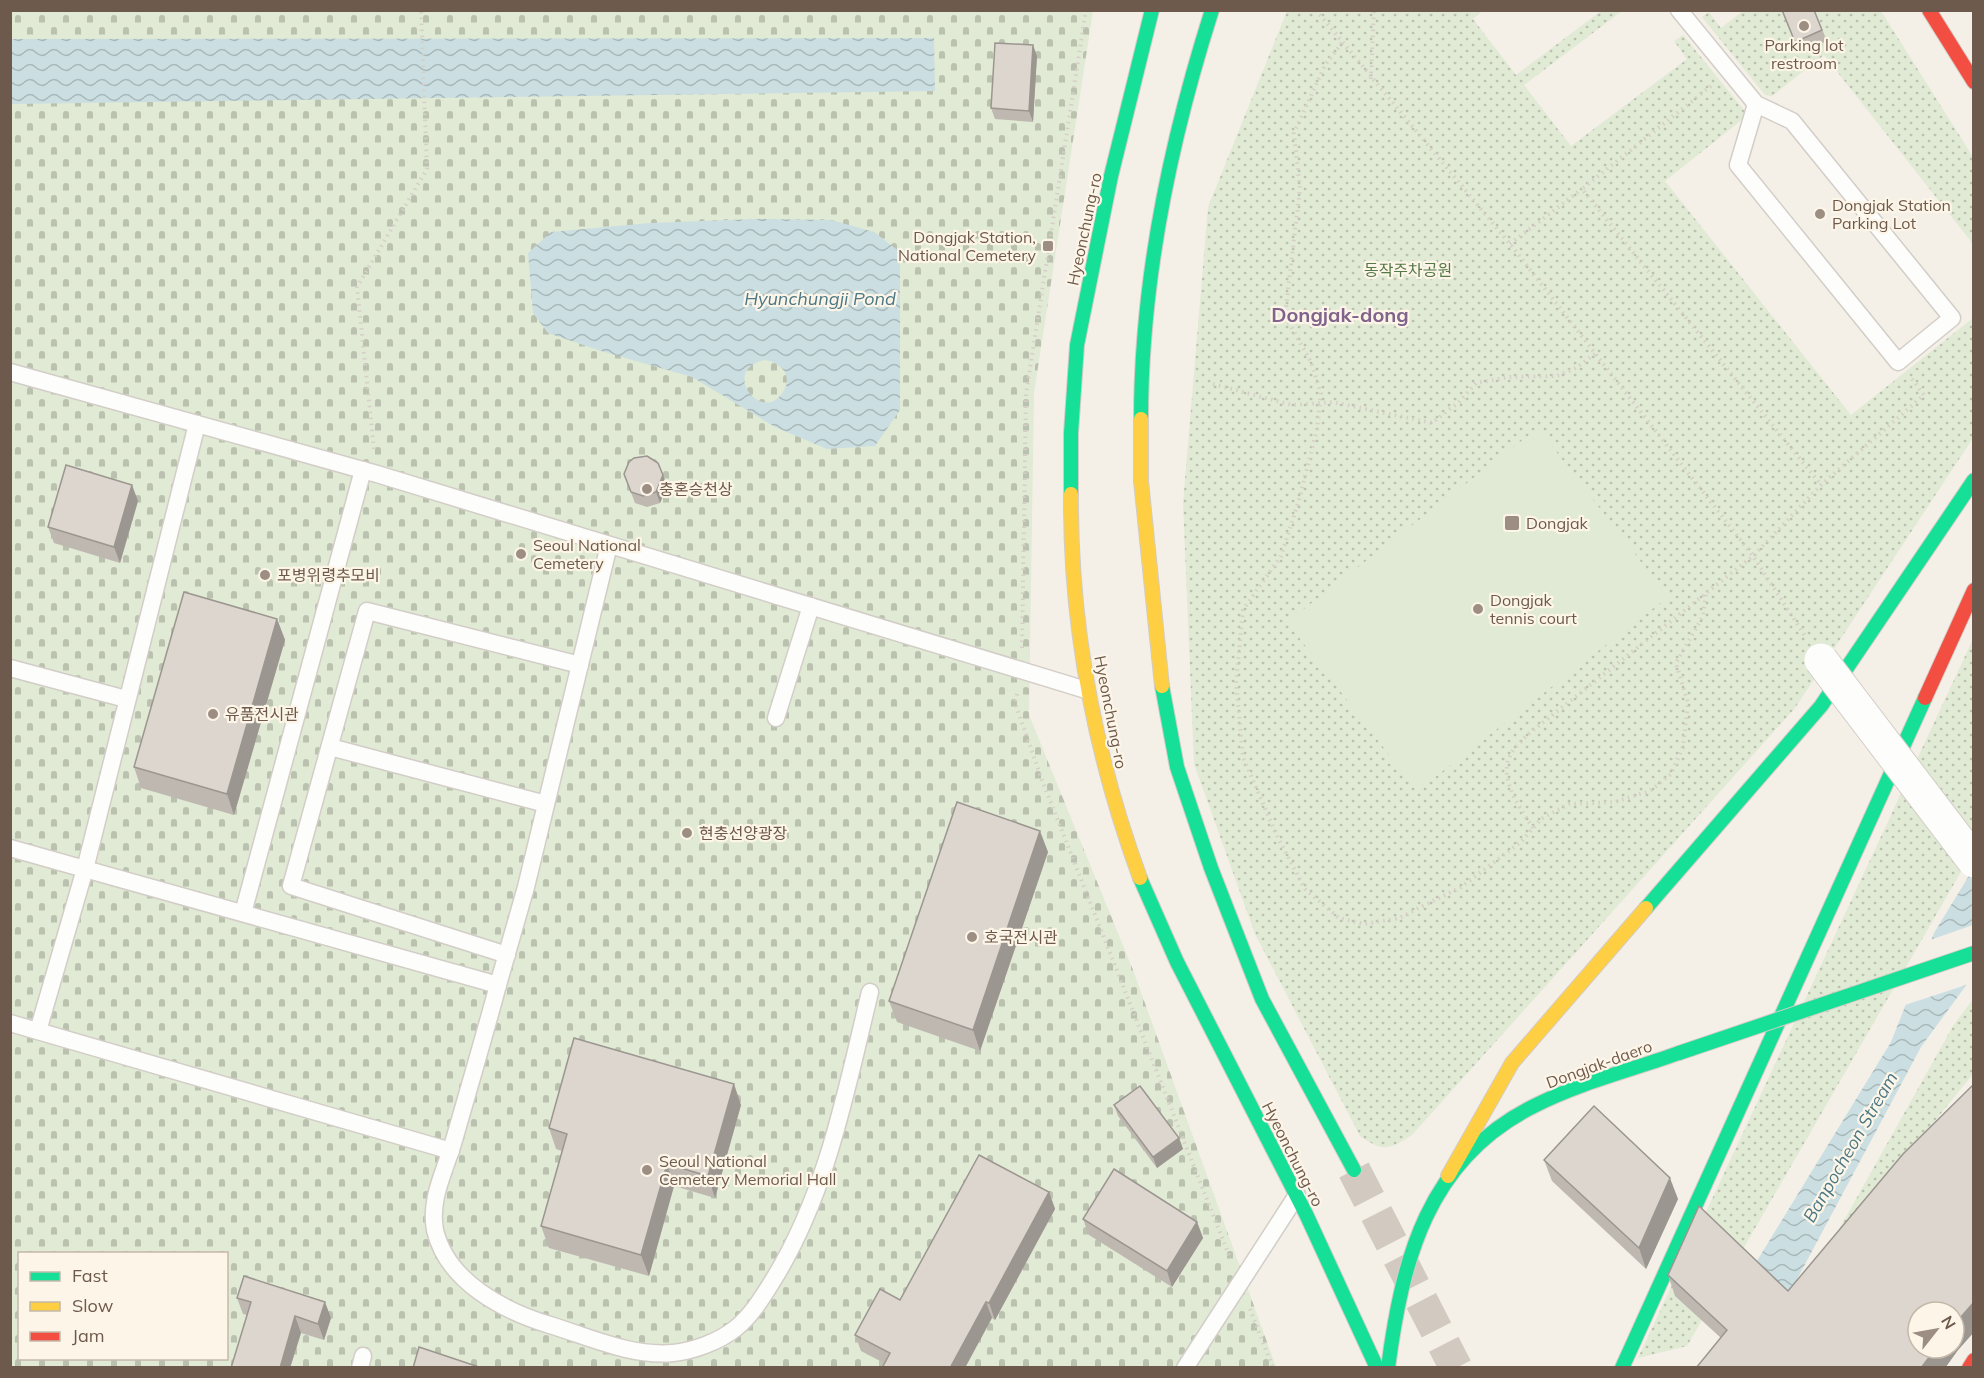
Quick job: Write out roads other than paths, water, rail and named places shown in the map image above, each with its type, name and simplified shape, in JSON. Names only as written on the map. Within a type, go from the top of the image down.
[{"type":"main road","name":"Hyeonchung-ro","points":[[1152,10],[1098,238],[1074,365],[1072,490],[1076,591],[1086,690],[1108,785],[1142,883],[1206,1022],[1297,1195],[1377,1368]]},
{"type":"main road","points":[[1212,10],[1190,79],[1158,221],[1141,360],[1141,481],[1160,676],[1177,767],[1211,868],[1258,988],[1354,1170]]},
{"type":"main road","points":[[1929,10],[1974,82]]},
{"type":"main road","points":[[1448,1176],[1512,1064],[1821,706],[1974,480]]},
{"type":"main road","points":[[1622,1368],[1974,590]]},
{"type":"main road","name":"Dongjak-daero","points":[[1388,1368],[1395,1311],[1407,1258],[1422,1220],[1448,1176],[1490,1135],[1540,1103],[1679,1053],[1974,953]]},
{"type":"main road","points":[[1969,1368],[1974,1360]]},
{"type":"street","points":[[1821,660],[1974,861]]},
{"type":"lane","points":[[1679,10],[1756,104],[1792,122],[1952,318],[1898,362],[1738,165],[1756,104]]},
{"type":"lane","points":[[10,372],[370,472],[1086,690]]},
{"type":"lane","points":[[39,1031],[85,869],[197,424]]},
{"type":"lane","points":[[243,913],[370,472]]},
{"type":"lane","points":[[609,545],[507,955],[451,1151],[434,1199],[436,1230],[448,1257],[470,1285],[504,1308],[626,1348],[650,1353],[675,1353],[713,1342],[736,1328],[761,1300],[797,1238],[831,1151],[870,992]]},
{"type":"lane","points":[[776,718],[811,606]]},
{"type":"lane","points":[[507,955],[291,886],[368,611],[580,665]]},
{"type":"lane","points":[[10,668],[126,699]]},
{"type":"lane","points":[[330,747],[546,804]]},
{"type":"lane","points":[[10,848],[498,985]]},
{"type":"lane","points":[[10,1023],[451,1151]]},
{"type":"lane","points":[[1185,1368],[1297,1195]]},
{"type":"water","points":[[934,38],[935,91],[11,104],[11,39]]},
{"type":"water","name":"Hyunchungji Pond","points":[[755,219],[831,220],[874,232],[900,252],[900,410],[875,446],[827,449],[775,427],[692,377],[548,333],[533,313],[528,253],[551,232],[650,223]],"holes":[[[764,360],[784,370],[787,380],[783,392],[775,401],[765,402],[756,399],[749,392],[745,384],[745,374],[751,366]]]},
{"type":"water","name":"Banpocheon Stream","points":[[1973,869],[1973,976],[1921,1047],[1795,1283],[1773,1362],[1755,1264],[1891,1042],[1934,933]]},
{"type":"tunnel","points":[[1354,1170],[1456,1368]]},
{"type":"place","name":"Parking lot restroom","points":[[1804,26]]},
{"type":"place","name":"Dongjak Station Parking Lot","points":[[1820,214]]},
{"type":"place","name":"Dongjak Station, National Cemetery","points":[[1048,246]]},
{"type":"place","name":"충혼승천상","points":[[647,489]]},
{"type":"place","name":"Dongjak","points":[[1512,523]]},
{"type":"place","name":"Seoul National Cemetery","points":[[521,554]]},
{"type":"place","name":"포병위령추모비","points":[[265,575]]},
{"type":"place","name":"Dongjak tennis court","points":[[1478,609]]},
{"type":"place","name":"유품전시관","points":[[213,714]]},
{"type":"place","name":"현충선양광장","points":[[687,833]]},
{"type":"place","name":"호국전시관","points":[[972,937]]},
{"type":"place","name":"Seoul National Cemetery Memorial Hall","points":[[647,1170]]},
{"type":"district","name":"Dongjak-dong","points":[[1340,314]]},
{"type":"park label","name":"동작주차공원","points":[[1408,270]]}]
